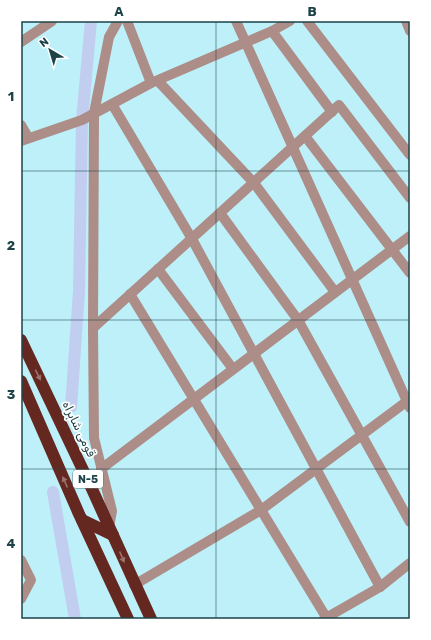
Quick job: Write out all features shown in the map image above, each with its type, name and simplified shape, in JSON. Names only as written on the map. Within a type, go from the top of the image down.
[{"type":"highway","name":"قومی شاہراہ","points":[[21,340],[151,619]]},
{"type":"highway","name":"N-5","points":[[21,382],[128,619]]},
{"type":"highway","points":[[82,520],[111,531]]},
{"type":"street","points":[[21,42],[52,21]]},
{"type":"street","points":[[111,531],[112,511],[94,438],[94,113],[109,37],[118,21]]},
{"type":"street","points":[[127,21],[154,82],[254,183],[335,292]]},
{"type":"street","points":[[134,585],[261,510],[362,435],[409,403],[351,280],[236,21]]},
{"type":"street","points":[[21,125],[24,139],[82,120],[154,82],[272,31],[290,21]]},
{"type":"street","points":[[307,21],[410,155]]},
{"type":"street","points":[[406,21],[410,31]]},
{"type":"street","points":[[272,31],[332,112]]},
{"type":"street","points":[[112,104],[192,239],[380,587]]},
{"type":"street","points":[[93,328],[339,105],[410,198]]},
{"type":"street","points":[[305,136],[393,248],[410,273]]},
{"type":"street","points":[[220,214],[298,320],[410,522]]},
{"type":"street","points":[[102,469],[410,236]]},
{"type":"street","points":[[158,269],[233,369]]},
{"type":"street","points":[[130,294],[325,618],[380,587],[410,564]]},
{"type":"street","points":[[21,560],[31,580],[21,599]]},
{"type":"waterway","points":[[71,407],[79,291],[82,120],[91,21]]},
{"type":"waterway","points":[[53,492],[75,619]]}]
